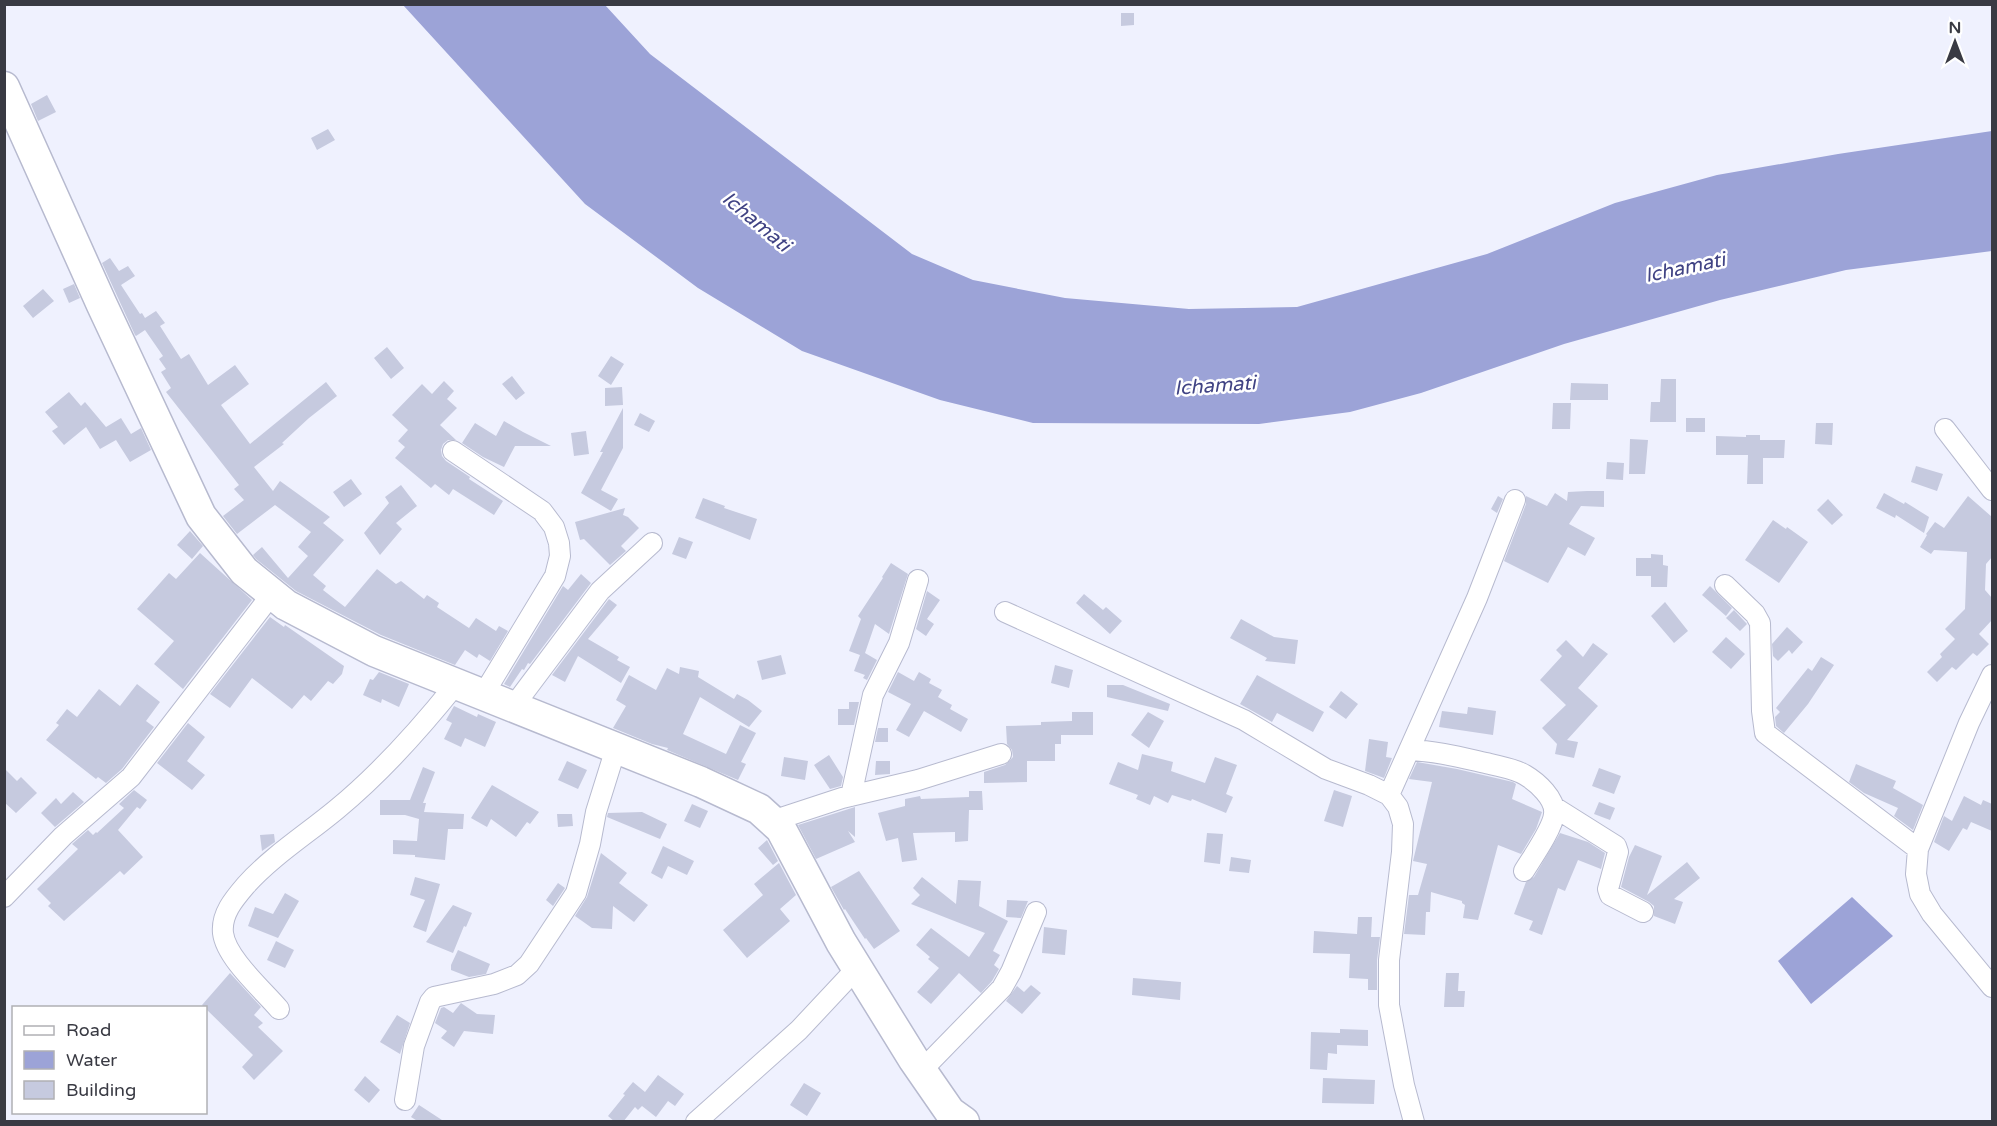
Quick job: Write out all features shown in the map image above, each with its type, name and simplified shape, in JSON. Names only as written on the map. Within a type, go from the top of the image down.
[{"type":"highway","points":[[4,87],[102,305],[201,516],[244,571],[286,604],[374,651],[616,748],[759,809],[781,829],[841,942],[921,1071],[950,1112],[964,1122]]},
{"type":"street","points":[[1945,429],[1992,490]]},
{"type":"street","points":[[279,1009],[234,958],[227,946],[223,933],[224,916],[230,904],[263,869],[339,808],[409,741],[470,689],[555,576],[560,556],[559,543],[554,527],[542,511],[453,451]]},
{"type":"street","points":[[1389,795],[1477,598],[1515,500]]},
{"type":"street","points":[[513,706],[600,591],[652,543]]},
{"type":"street","points":[[851,796],[873,695],[899,643],[918,580]]},
{"type":"street","points":[[1725,585],[1755,614],[1760,623],[1762,711],[1765,733],[1918,849]]},
{"type":"street","points":[[4,897],[63,836],[131,777],[272,594]]},
{"type":"street","points":[[1005,612],[1244,720],[1326,769],[1389,795],[1398,807],[1403,824],[1402,852],[1389,960],[1389,1005],[1404,1085],[1414,1122]]},
{"type":"street","points":[[1992,675],[1918,849],[1916,874],[1920,894],[1932,914],[1992,987]]},
{"type":"street","points":[[405,1100],[414,1046],[430,1002],[434,997],[494,984],[517,975],[529,964],[572,901],[616,748]]},
{"type":"street","points":[[1409,750],[1451,755],[1513,770],[1526,775],[1541,788],[1551,800],[1555,815],[1524,871]]},
{"type":"street","points":[[772,821],[851,796],[918,780],[1000,754]]},
{"type":"street","points":[[1554,807],[1616,846],[1618,852],[1608,889],[1610,895],[1643,912]]},
{"type":"street","points":[[921,1071],[1002,988],[1036,912]]},
{"type":"street","points":[[696,1122],[799,1029],[857,968]]},
{"type":"water","name":"Ichamati","points":[[403,5],[605,5],[650,54],[912,254],[973,280],[1065,298],[1189,309],[1297,307],[1487,254],[1615,203],[1717,175],[1992,131],[1992,251],[1846,270],[1720,300],[1564,344],[1421,393],[1350,412],[1259,424],[1033,423],[940,400],[802,351],[698,288],[585,204]]},
{"type":"water","points":[[1852,897],[1893,936],[1811,1004],[1778,961]]},
{"type":"building","points":[[1121,13],[1134,13],[1134,25],[1121,26]]},
{"type":"building","points":[[47,95],[56,112],[38,121],[31,104]]},
{"type":"building","points":[[328,129],[335,140],[317,150],[311,138]]},
{"type":"building","points":[[110,258],[119,271],[128,266],[135,276],[121,285],[140,314],[142,313],[145,318],[156,311],[165,323],[160,326],[181,359],[189,354],[208,385],[235,365],[249,384],[221,405],[250,444],[326,382],[337,396],[309,418],[282,443],[284,444],[254,467],[273,491],[280,481],[330,517],[323,523],[344,540],[313,575],[326,586],[323,590],[345,607],[377,569],[396,584],[401,581],[424,599],[427,595],[439,603],[437,607],[469,628],[476,618],[496,631],[499,626],[508,631],[490,661],[479,654],[477,658],[465,650],[455,665],[381,635],[296,591],[256,559],[253,555],[262,547],[288,578],[308,556],[298,547],[311,532],[275,505],[237,534],[223,516],[244,500],[234,489],[239,485],[166,392],[171,388],[161,372],[166,369],[159,359],[163,356],[145,330],[135,335],[102,263]]},
{"type":"building","points":[[74,284],[80,298],[69,303],[63,289]]},
{"type":"building","points":[[43,289],[54,301],[33,318],[23,306]]},
{"type":"building","points":[[387,347],[404,368],[391,379],[374,358]]},
{"type":"building","points":[[611,356],[624,364],[611,385],[598,376]]},
{"type":"building","points":[[512,376],[525,393],[516,400],[502,384]]},
{"type":"building","points":[[1661,379],[1676,379],[1676,422],[1650,422],[1651,402],[1660,402]]},
{"type":"building","points":[[444,381],[454,391],[447,399],[457,408],[440,425],[456,440],[448,440],[443,444],[442,456],[470,477],[469,479],[503,501],[494,515],[453,489],[449,495],[435,484],[431,488],[395,458],[405,447],[398,441],[408,430],[392,415],[422,384],[432,394]]},
{"type":"building","points":[[1571,383],[1608,384],[1608,400],[1570,400]]},
{"type":"building","points":[[622,387],[623,405],[605,406],[605,388]]},
{"type":"building","points":[[69,392],[81,406],[85,402],[106,427],[121,418],[131,434],[141,428],[151,450],[130,462],[116,440],[100,449],[86,427],[64,445],[52,431],[58,427],[45,412]]},
{"type":"building","points":[[1553,403],[1571,403],[1570,429],[1552,429]]},
{"type":"building","points":[[623,408],[623,448],[601,490],[618,499],[611,511],[581,493]]},
{"type":"building","points":[[640,413],[655,421],[649,432],[634,425]]},
{"type":"building","points":[[1686,418],[1705,418],[1705,432],[1686,432]]},
{"type":"building","points":[[504,421],[551,446],[515,446],[504,467],[462,443],[475,423],[496,436]]},
{"type":"building","points":[[1816,423],[1833,423],[1832,445],[1815,444]]},
{"type":"building","points":[[586,431],[589,454],[574,456],[571,433]]},
{"type":"building","points":[[1746,435],[1760,435],[1760,440],[1785,440],[1784,458],[1763,458],[1763,484],[1747,484],[1748,455],[1716,455],[1716,436],[1746,437]]},
{"type":"building","points":[[1630,439],[1648,440],[1645,474],[1629,474]]},
{"type":"building","points":[[1607,462],[1624,463],[1623,480],[1606,479]]},
{"type":"building","points":[[1916,466],[1943,474],[1937,491],[1911,482]]},
{"type":"building","points":[[351,479],[362,494],[344,507],[333,492]]},
{"type":"building","points":[[401,485],[417,506],[396,523],[402,529],[380,555],[364,533],[389,503],[385,497]]},
{"type":"building","points":[[1604,491],[1604,507],[1581,506],[1569,524],[1595,538],[1585,556],[1568,547],[1548,583],[1504,561],[1526,504],[1526,496],[1547,506],[1555,493],[1567,501],[1568,492]]},
{"type":"building","points":[[1884,493],[1904,504],[1905,502],[1929,517],[1924,533],[1896,515],[1895,518],[1876,508]]},
{"type":"building","points":[[1498,496],[1503,499],[1497,513],[1491,509]]},
{"type":"building","points":[[1968,496],[1992,517],[1992,557],[1986,564],[1985,590],[1992,598],[1992,620],[1979,634],[1989,644],[1977,656],[1973,653],[1956,670],[1952,667],[1937,682],[1927,672],[1955,639],[1945,629],[1965,609],[1967,552],[1934,550],[1931,554],[1920,547],[1935,522],[1944,528]]},
{"type":"building","points":[[703,498],[757,519],[750,540],[695,518]]},
{"type":"building","points":[[1828,499],[1843,515],[1832,525],[1817,510]]},
{"type":"building","points":[[625,508],[623,515],[639,528],[621,546],[626,551],[610,565],[584,539],[580,540],[575,522]]},
{"type":"building","points":[[1773,520],[1808,542],[1779,583],[1745,560]]},
{"type":"building","points":[[190,531],[203,546],[192,559],[177,545]]},
{"type":"building","points":[[679,537],[693,542],[686,559],[672,554]]},
{"type":"building","points":[[200,553],[252,600],[183,689],[154,664],[174,641],[137,609],[169,573],[176,579]]},
{"type":"building","points":[[1651,554],[1663,555],[1663,565],[1668,566],[1667,587],[1651,587],[1651,576],[1636,576],[1636,558],[1651,558]]},
{"type":"building","points":[[891,563],[908,574],[889,634],[875,624],[865,653],[877,660],[867,680],[863,678],[865,675],[854,671],[860,655],[849,651],[861,619],[858,616]]},
{"type":"building","points":[[581,574],[591,583],[530,664],[528,663],[524,670],[522,669],[510,687],[504,684],[563,586],[568,590]]},
{"type":"building","points":[[1710,586],[1732,608],[1726,616],[1702,595]]},
{"type":"building","points":[[927,591],[940,600],[927,619],[934,624],[926,636],[916,629]]},
{"type":"building","points":[[1084,594],[1103,610],[1106,607],[1122,621],[1110,634],[1076,603]]},
{"type":"building","points":[[609,599],[617,605],[588,639],[619,657],[617,660],[630,667],[621,683],[578,656],[565,682],[552,675]]},
{"type":"building","points":[[1665,602],[1688,631],[1674,643],[1651,616]]},
{"type":"building","points":[[1734,610],[1747,624],[1740,631],[1726,618]]},
{"type":"building","points":[[270,617],[344,666],[342,674],[333,684],[328,681],[311,701],[304,695],[292,709],[252,678],[230,708],[210,694]]},
{"type":"building","points":[[1241,619],[1274,637],[1298,640],[1295,664],[1265,661],[1267,658],[1230,638]]},
{"type":"building","points":[[1787,627],[1803,642],[1792,654],[1789,650],[1778,661],[1773,656],[1772,644]]},
{"type":"building","points":[[1726,637],[1745,654],[1731,669],[1712,652]]},
{"type":"building","points":[[1566,640],[1583,657],[1593,643],[1608,654],[1578,688],[1598,706],[1567,740],[1578,742],[1574,758],[1555,754],[1557,744],[1542,728],[1566,705],[1540,680],[1562,656],[1556,650]]},
{"type":"building","points":[[781,655],[786,674],[762,680],[757,661]]},
{"type":"building","points":[[1821,657],[1834,665],[1808,704],[1784,733],[1776,726],[1775,717],[1780,712],[1776,708],[1808,668],[1812,671]]},
{"type":"building","points":[[1055,665],[1073,670],[1069,688],[1051,683]]},
{"type":"building","points":[[680,667],[699,671],[698,677],[734,699],[737,694],[762,711],[749,727],[700,697],[683,734],[726,754],[740,725],[756,733],[741,762],[746,764],[738,780],[667,750],[668,748],[613,728],[626,706],[616,700],[629,675],[656,690],[667,668],[679,674]]},
{"type":"building","points":[[379,672],[409,684],[399,707],[382,699],[381,703],[363,695],[370,679],[373,680]]},
{"type":"building","points":[[898,672],[914,681],[919,672],[931,679],[929,683],[942,690],[938,697],[952,705],[950,709],[968,719],[961,732],[924,711],[909,737],[896,730],[911,704],[888,692]]},
{"type":"building","points":[[1257,675],[1324,712],[1313,732],[1277,713],[1272,722],[1240,704]]},
{"type":"building","points":[[137,684],[160,702],[146,721],[154,727],[122,769],[106,783],[98,777],[96,779],[46,740],[59,725],[56,723],[67,709],[77,717],[99,689],[120,706]]},
{"type":"building","points":[[1107,685],[1123,685],[1170,704],[1168,711],[1107,697]]},
{"type":"building","points":[[1341,691],[1358,704],[1346,719],[1329,707]]},
{"type":"building","points":[[849,702],[859,702],[854,725],[838,725],[838,709],[849,709]]},
{"type":"building","points":[[454,706],[477,717],[478,714],[496,722],[485,747],[465,738],[461,747],[444,739],[452,723],[446,720]]},
{"type":"building","points":[[1468,707],[1496,711],[1493,735],[1439,727],[1442,711],[1467,714]]},
{"type":"building","points":[[1072,712],[1093,712],[1093,735],[1061,735],[1061,744],[1055,744],[1055,761],[1027,761],[1027,782],[984,783],[984,772],[1005,765],[1013,757],[1012,750],[1007,744],[1006,726],[1072,721]]},
{"type":"building","points":[[1148,712],[1164,721],[1149,748],[1131,735]]},
{"type":"building","points":[[188,723],[205,737],[187,761],[205,775],[192,790],[157,763]]},
{"type":"building","points":[[878,728],[888,728],[888,742],[875,742]]},
{"type":"building","points":[[1369,739],[1388,742],[1386,757],[1392,758],[1384,778],[1365,771]]},
{"type":"building","points":[[1142,754],[1173,762],[1171,771],[1205,783],[1215,757],[1237,765],[1226,794],[1233,797],[1226,813],[1192,799],[1191,801],[1172,795],[1168,803],[1154,796],[1150,805],[1136,799],[1138,795],[1109,784],[1118,762],[1138,770]]},
{"type":"building","points":[[829,755],[843,777],[841,786],[830,789],[814,765]]},
{"type":"building","points":[[784,757],[808,761],[805,780],[781,776]]},
{"type":"building","points":[[567,761],[587,770],[578,789],[558,780]]},
{"type":"building","points":[[876,761],[890,761],[890,774],[875,775]]},
{"type":"building","points":[[1417,762],[1513,782],[1516,784],[1512,799],[1542,812],[1536,829],[1521,854],[1498,845],[1478,920],[1463,918],[1465,905],[1462,901],[1431,892],[1430,912],[1426,912],[1425,935],[1404,934],[1409,895],[1418,895],[1427,864],[1413,861],[1432,782],[1409,779]]},
{"type":"building","points":[[1856,764],[1896,781],[1893,788],[1923,805],[1913,830],[1894,816],[1898,808],[1864,793],[1849,782]]},
{"type":"building","points":[[423,767],[435,772],[423,803],[426,803],[424,812],[464,814],[463,829],[448,829],[445,860],[393,854],[393,840],[417,841],[419,819],[405,815],[380,815],[380,800],[410,800]]},
{"type":"building","points":[[4,768],[17,781],[21,777],[37,793],[16,813],[4,802]]},
{"type":"building","points":[[1599,768],[1621,776],[1614,794],[1592,786]]},
{"type":"building","points":[[492,785],[539,812],[530,824],[527,822],[516,837],[491,819],[487,827],[471,818]]},
{"type":"building","points":[[134,790],[147,800],[140,809],[137,807],[118,830],[143,857],[124,875],[120,871],[64,921],[48,906],[51,903],[37,889],[78,849],[72,844],[88,830],[93,835],[97,833],[124,808],[119,804]]},
{"type":"building","points":[[1334,790],[1352,796],[1343,827],[1324,821]]},
{"type":"building","points":[[969,791],[982,791],[983,810],[969,810],[968,841],[955,842],[955,832],[913,833],[917,860],[902,862],[898,838],[886,841],[878,813],[905,806],[905,799],[920,796],[921,799],[969,797]]},
{"type":"building","points":[[73,792],[84,802],[55,827],[41,813],[56,798],[61,804]]},
{"type":"building","points":[[1964,796],[1981,805],[1983,800],[1992,804],[1992,831],[1971,822],[1967,830],[1963,828],[1949,851],[1934,842],[1944,816],[1952,821]]},
{"type":"building","points":[[1599,802],[1615,808],[1610,820],[1594,814]]},
{"type":"building","points":[[692,804],[708,811],[700,828],[684,821]]},
{"type":"building","points":[[855,807],[855,837],[848,831],[855,842],[816,859],[798,825]]},
{"type":"building","points":[[642,812],[667,824],[660,839],[607,817],[608,813]]},
{"type":"building","points":[[557,814],[572,814],[573,826],[558,827]]},
{"type":"building","points":[[1207,833],[1223,834],[1220,864],[1204,862]]},
{"type":"building","points":[[1560,833],[1588,842],[1605,853],[1601,869],[1578,860],[1565,891],[1558,888],[1542,935],[1529,930],[1533,921],[1514,914],[1526,882],[1534,877]]},
{"type":"building","points":[[274,834],[275,842],[262,851],[260,835]]},
{"type":"building","points":[[767,840],[778,861],[773,865],[758,848]]},
{"type":"building","points":[[1635,845],[1662,856],[1647,895],[1687,862],[1700,878],[1674,899],[1683,902],[1675,924],[1654,916],[1654,906],[1621,887],[1629,857]]},
{"type":"building","points":[[663,846],[694,861],[687,875],[668,866],[662,879],[651,873]]},
{"type":"building","points":[[601,853],[627,873],[619,883],[648,905],[634,922],[613,906],[612,929],[592,928],[575,916],[587,897]]},
{"type":"building","points":[[1231,857],[1251,860],[1249,873],[1229,871]]},
{"type":"building","points":[[779,863],[796,895],[780,909],[790,921],[747,958],[723,930],[763,895],[754,884]]},
{"type":"building","points":[[859,871],[900,931],[874,949],[844,910],[831,887]]},
{"type":"building","points":[[415,877],[440,884],[426,932],[413,927],[425,900],[410,895]]},
{"type":"building","points":[[922,877],[956,904],[958,880],[981,881],[979,906],[1008,921],[993,951],[1000,955],[994,965],[999,969],[981,993],[959,973],[931,1004],[917,992],[939,968],[916,945],[931,928],[969,957],[985,933],[911,904],[920,895],[913,888]]},
{"type":"building","points":[[558,883],[565,888],[553,906],[546,900]]},
{"type":"building","points":[[285,893],[299,901],[278,938],[248,926],[255,907],[273,914]]},
{"type":"building","points":[[1007,900],[1028,901],[1021,918],[1006,917]]},
{"type":"building","points":[[453,905],[472,913],[453,953],[426,942]]},
{"type":"building","points":[[1358,917],[1372,917],[1371,937],[1380,937],[1377,990],[1368,990],[1368,979],[1349,978],[1350,954],[1313,953],[1314,931],[1357,934]]},
{"type":"building","points":[[1044,927],[1067,930],[1065,955],[1042,953]]},
{"type":"building","points":[[276,941],[294,950],[285,968],[267,960]]},
{"type":"building","points":[[458,950],[490,964],[486,974],[469,977],[451,970]]},
{"type":"building","points":[[230,973],[261,1007],[254,1015],[263,1023],[258,1027],[283,1051],[254,1080],[242,1067],[253,1055],[207,1010],[207,1006],[202,1005]]},
{"type":"building","points":[[1446,973],[1459,973],[1458,991],[1465,991],[1464,1007],[1444,1007]]},
{"type":"building","points":[[1133,978],[1181,982],[1180,1000],[1132,995]]},
{"type":"building","points":[[1031,985],[1041,993],[1022,1014],[1006,1001],[1017,986],[1024,992]]},
{"type":"building","points":[[461,1003],[477,1014],[495,1015],[493,1034],[464,1031],[454,1047],[441,1038],[447,1031],[435,1023],[441,1008],[444,1007],[453,1013]]},
{"type":"building","points":[[397,1015],[410,1023],[400,1054],[380,1042]]},
{"type":"building","points":[[1340,1029],[1368,1030],[1368,1046],[1337,1045],[1337,1054],[1328,1053],[1327,1070],[1310,1069],[1311,1032],[1340,1033]]},
{"type":"building","points":[[658,1075],[684,1094],[675,1106],[668,1101],[656,1117],[642,1106],[638,1110],[635,1107],[623,1122],[615,1122],[608,1116],[633,1082],[645,1092]]},
{"type":"building","points":[[365,1076],[380,1090],[369,1103],[354,1090]]},
{"type":"building","points":[[1323,1078],[1375,1080],[1374,1104],[1322,1103]]},
{"type":"building","points":[[804,1083],[821,1093],[807,1116],[790,1105]]},
{"type":"building","points":[[419,1105],[445,1122],[419,1122],[411,1117]]}]
